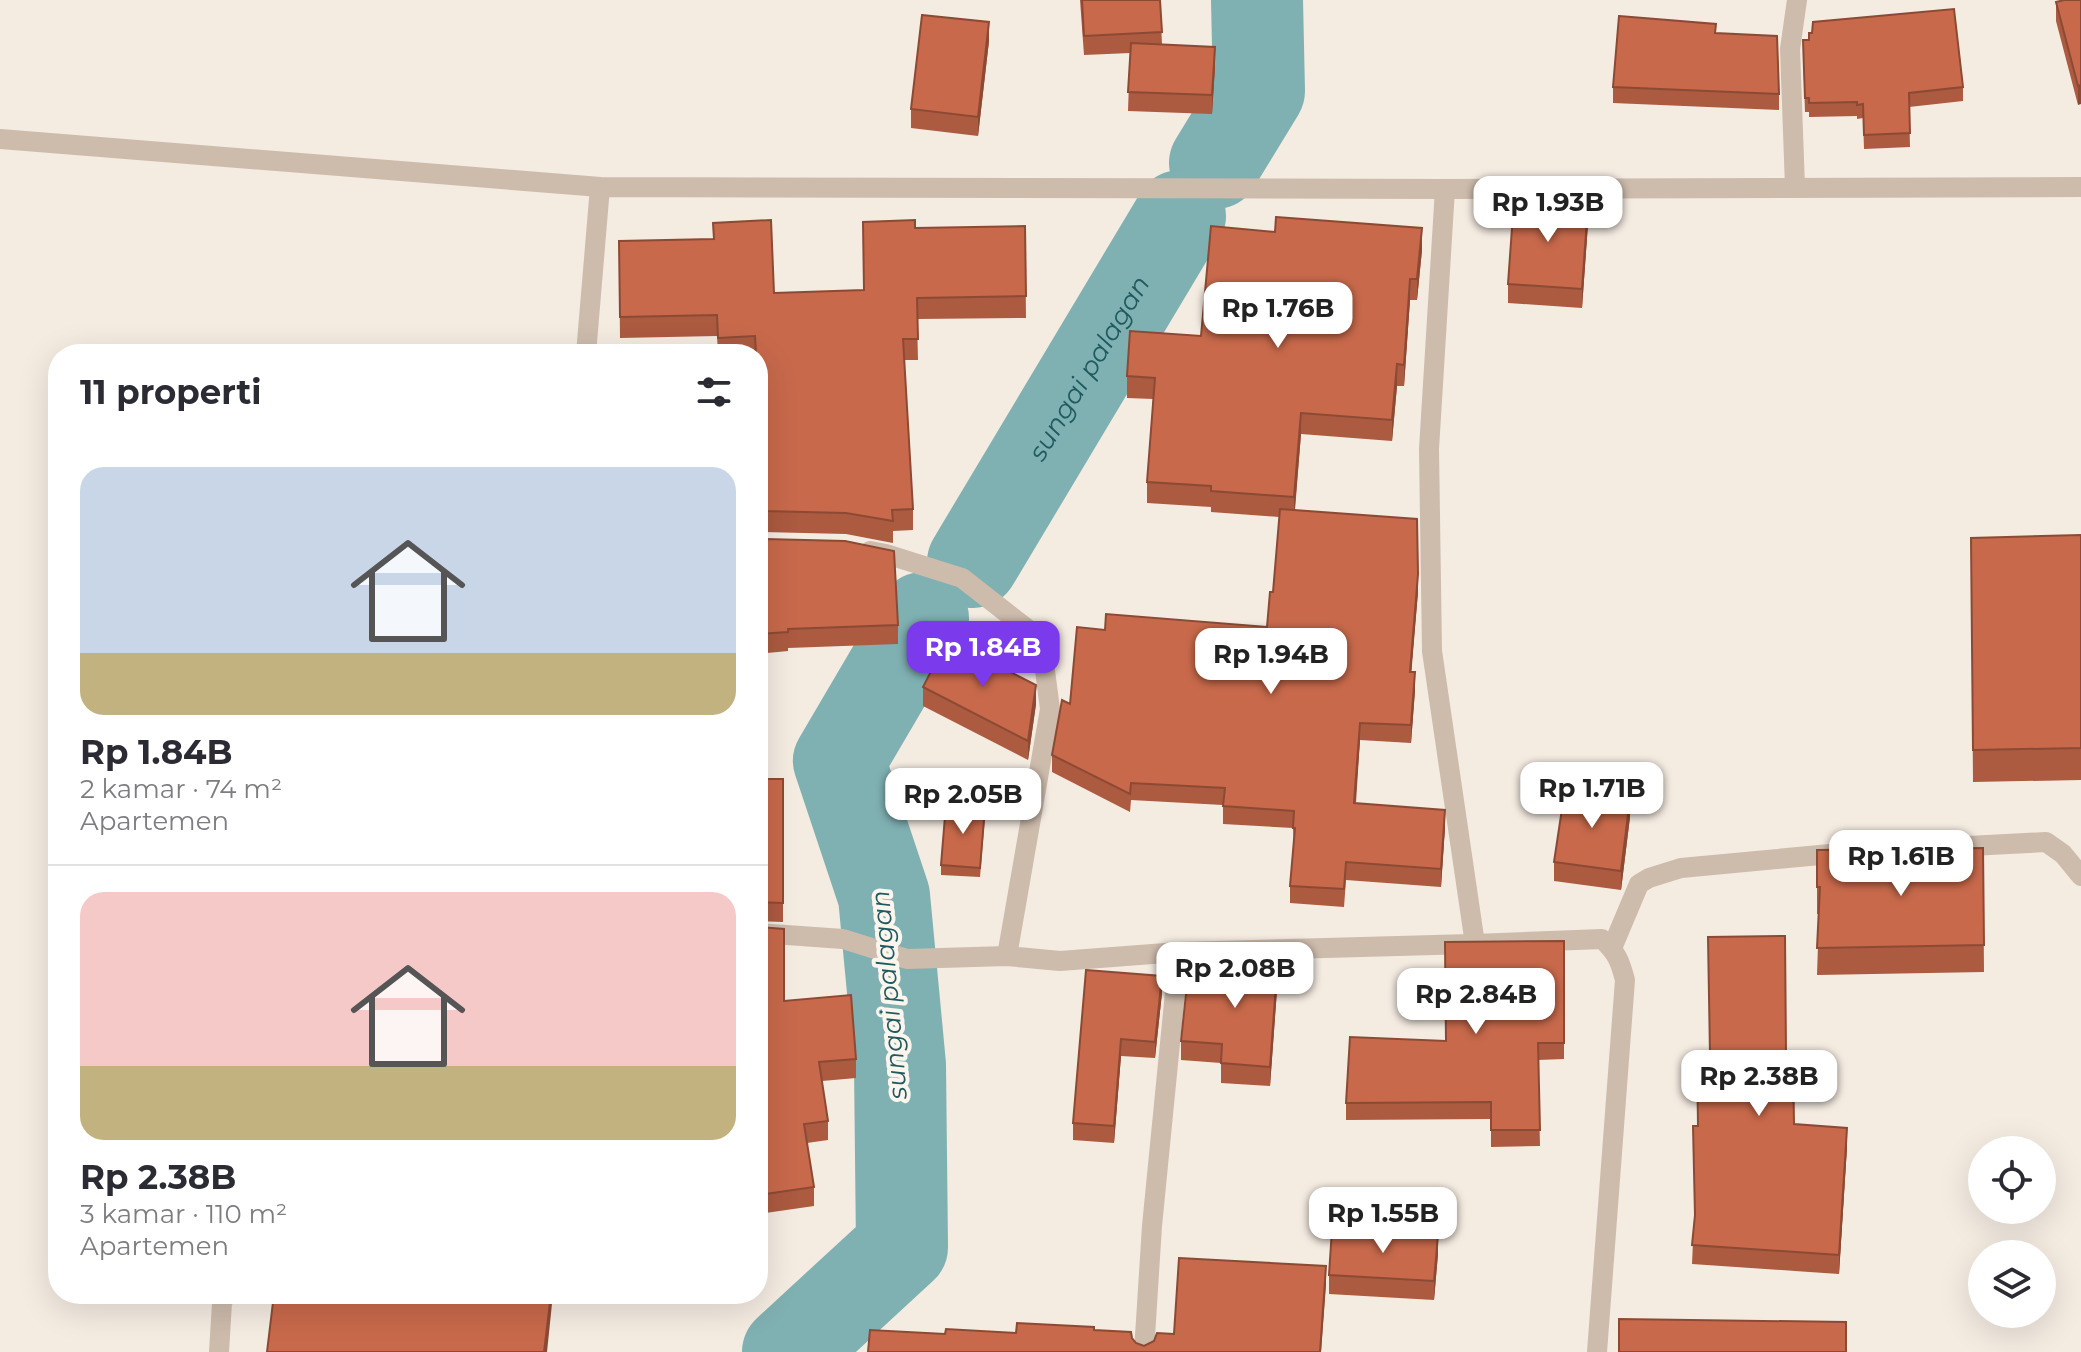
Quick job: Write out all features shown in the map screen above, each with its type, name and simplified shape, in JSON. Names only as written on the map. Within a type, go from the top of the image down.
[{"type":"street","points":[[1795,187],[1790,49],[1797,0]]},
{"type":"street","points":[[0,139],[600,187],[2081,187]]},
{"type":"street","points":[[587,344],[600,187]]},
{"type":"street","points":[[1445,189],[1429,449],[1432,651],[1475,944]]},
{"type":"street","points":[[846,547],[886,554],[962,578],[1030,631],[1044,663],[1050,709],[1007,956]]},
{"type":"street","points":[[1612,948],[1639,884],[1681,868],[1805,855],[2046,842],[2063,854],[2081,876]]},
{"type":"street","points":[[768,934],[843,939],[907,959],[1007,956],[1060,961],[1179,952],[1602,939],[1620,960],[1625,980],[1597,1352]]},
{"type":"street","points":[[1144,1352],[1152,1226],[1179,952]]},
{"type":"street","points":[[219,1352],[222,1304]]},
{"type":"building","points":[[1082,0],[1160,0],[1162,32],[1084,36]]},
{"type":"building","points":[[2081,0],[2081,85],[2078,86],[2056,2]]},
{"type":"building","points":[[1954,9],[1963,87],[1909,93],[1910,133],[1864,135],[1863,104],[1809,103],[1809,98],[1805,98],[1803,40],[1809,40],[1813,22]]},
{"type":"building","points":[[922,15],[989,22],[978,117],[911,109]]},
{"type":"building","points":[[1619,16],[1716,24],[1715,33],[1777,36],[1779,94],[1613,87]]},
{"type":"building","points":[[1131,43],[1215,47],[1212,95],[1128,92]]},
{"type":"building","points":[[1514,200],[1588,205],[1582,289],[1508,284]]},
{"type":"building","points":[[1276,217],[1422,228],[1417,279],[1410,279],[1404,365],[1397,364],[1392,420],[1301,413],[1294,497],[1211,491],[1211,486],[1147,482],[1155,378],[1127,376],[1130,331],[1201,336],[1211,226],[1275,232]]},
{"type":"building","points":[[771,220],[774,293],[864,290],[863,222],[915,220],[915,228],[1025,226],[1026,296],[917,298],[918,339],[903,339],[913,509],[892,510],[893,521],[846,513],[768,511],[768,344],[755,344],[755,336],[718,338],[717,315],[620,317],[619,241],[714,239],[713,223]]},
{"type":"building","points":[[1280,509],[1417,519],[1418,574],[1410,672],[1415,672],[1411,725],[1360,723],[1354,803],[1445,810],[1441,869],[1346,862],[1344,889],[1290,886],[1294,811],[1223,806],[1225,788],[1131,783],[1130,794],[1052,755],[1062,700],[1070,704],[1077,627],[1105,630],[1106,614],[1267,627]]},
{"type":"building","points":[[2081,535],[2081,748],[1973,750],[1971,538]]},
{"type":"building","points":[[768,539],[845,541],[894,551],[898,625],[788,629],[788,632],[768,633]]},
{"type":"building","points":[[947,640],[1036,685],[1028,741],[923,687]]},
{"type":"building","points":[[768,779],[783,779],[783,903],[768,902]]},
{"type":"building","points":[[1565,789],[1630,798],[1621,871],[1554,862]]},
{"type":"building","points":[[946,804],[985,807],[980,868],[941,865]]},
{"type":"building","points":[[1983,848],[1984,945],[1817,948],[1820,887],[1817,887],[1817,850]]},
{"type":"building","points":[[768,928],[784,929],[784,1001],[851,995],[856,1059],[819,1062],[828,1121],[804,1124],[814,1187],[768,1194]]},
{"type":"building","points":[[1785,936],[1786,1054],[1793,1054],[1794,1124],[1847,1128],[1839,1255],[1692,1245],[1695,1215],[1693,1126],[1698,1126],[1697,1055],[1710,1055],[1708,937]]},
{"type":"building","points":[[1564,941],[1564,1043],[1538,1043],[1540,1130],[1491,1130],[1491,1102],[1346,1103],[1350,1037],[1446,1041],[1445,942]]},
{"type":"building","points":[[1229,953],[1278,957],[1270,1067],[1221,1063],[1222,1044],[1181,1041],[1188,975],[1227,978]]},
{"type":"building","points":[[1086,970],[1162,976],[1155,1042],[1121,1039],[1114,1126],[1073,1123]]},
{"type":"building","points":[[1332,1229],[1438,1235],[1434,1281],[1329,1275]]},
{"type":"building","points":[[1179,1258],[1326,1266],[1320,1352],[868,1352],[870,1330],[945,1334],[946,1329],[1016,1333],[1017,1323],[1131,1332],[1136,1343],[1144,1346],[1154,1341],[1157,1333],[1174,1334]]},
{"type":"building","points":[[273,1304],[550,1304],[544,1352],[267,1352]]},
{"type":"building","points":[[1619,1319],[1846,1322],[1846,1352],[1619,1352]]},
{"type":"waterway","name":"sungai palagan","points":[[1215,163],[1259,91],[1257,0]]},
{"type":"waterway","name":"sungai palagan","points":[[973,562],[1180,216]]},
{"type":"waterway","name":"sungai palagan","points":[[788,1352],[902,1247],[900,1065],[884,896],[839,761],[923,618]]}]
